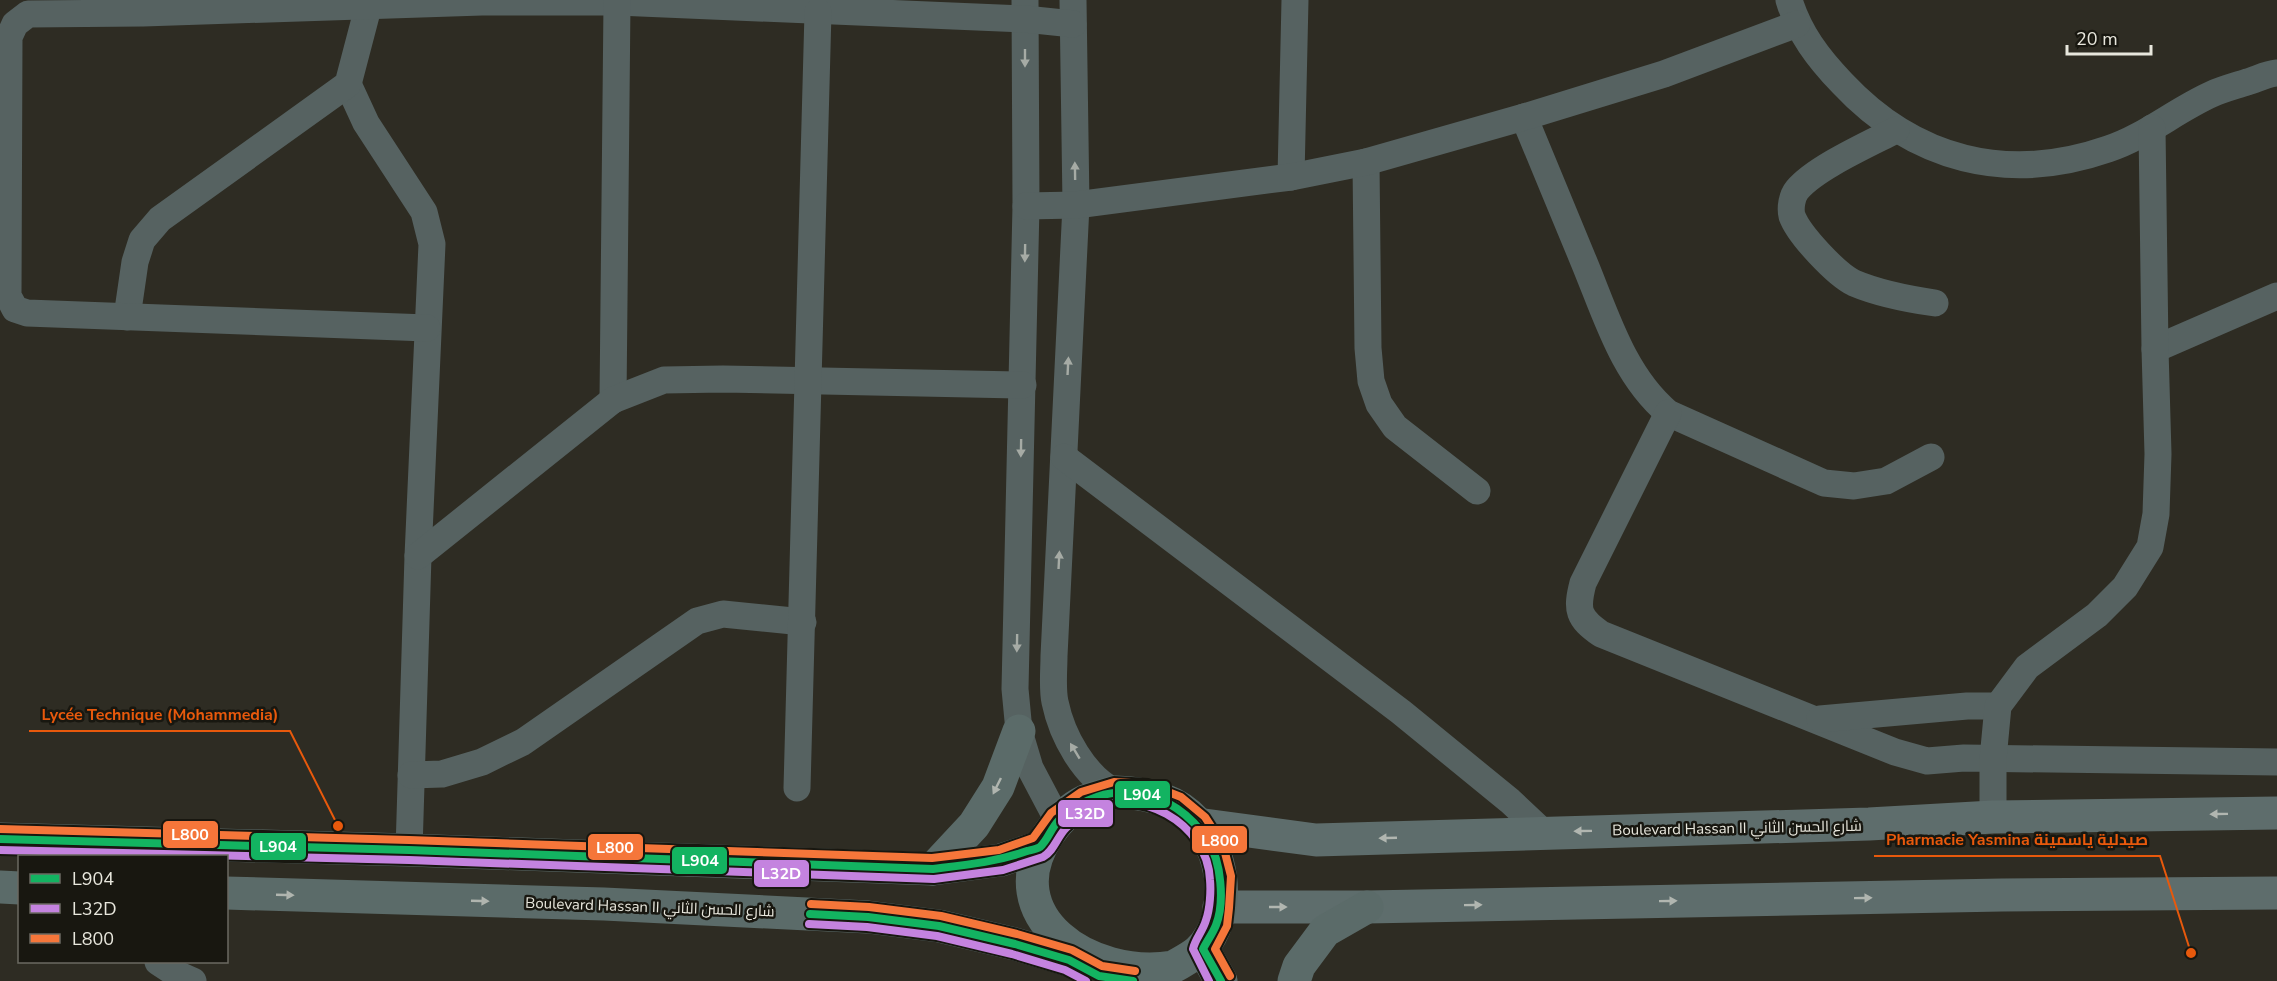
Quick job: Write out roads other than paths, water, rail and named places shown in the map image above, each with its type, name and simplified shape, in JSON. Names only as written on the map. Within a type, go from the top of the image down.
[{"type":"main road","points":[[933,869],[974,825],[998,787],[1019,731]]},
{"type":"main road","points":[[0,839],[409,850],[933,869],[1001,861],[1049,834],[1084,802],[1115,792],[1146,794],[1174,805],[1197,824],[1214,849],[1221,877],[1218,922],[1203,949],[1162,974],[1133,981],[1099,976],[1069,960],[1048,938],[1035,909],[1032,878],[1049,834]]},
{"type":"main road","name":"Boulevard Hassan II شارع الحسن الثاني","points":[[1197,824],[1316,840],[1869,824],[1993,817],[2277,813]]},
{"type":"main road","points":[[0,887],[18,888]]},
{"type":"main road","name":"Boulevard Hassan II شارع الحسن الثاني","points":[[228,893],[592,904],[868,916],[939,926],[1015,944],[1069,960]]},
{"type":"main road","points":[[1219,907],[1367,907],[2002,895],[2277,893]]},
{"type":"main road","points":[[1294,981],[1299,966],[1325,931],[1367,907]]},
{"type":"main road","points":[[1203,949],[1221,981]]},
{"type":"street","points":[[1291,177],[1295,0]]},
{"type":"street","points":[[613,400],[617,2]]},
{"type":"street","points":[[427,328],[128,318],[27,313],[15,309],[8,296],[9,37],[15,24],[28,14],[370,3],[617,2],[818,12],[1025,9],[1073,12],[1076,205],[1054,656],[1055,701],[1066,735],[1080,759],[1102,785],[1115,792]]},
{"type":"street","points":[[128,318],[135,262],[142,240],[160,219],[348,84],[370,3]]},
{"type":"street","points":[[1025,9],[1026,206],[1015,689],[1019,731],[1049,834]]},
{"type":"street","points":[[797,788],[818,12]]},
{"type":"street","points":[[1026,206],[1076,205],[1291,177],[1365,162],[1664,74],[1793,12],[1824,65],[1861,103],[1896,130],[1932,149],[1972,161],[2018,165],[2057,162],[2108,149],[2152,128],[2211,94],[2277,73]]},
{"type":"street","points":[[348,84],[366,123],[424,212],[432,244],[418,556],[409,850]]},
{"type":"street","points":[[1524,117],[1632,373],[1651,399],[1668,413],[1824,483],[1854,486],[1886,481],[1931,457]]},
{"type":"street","points":[[1993,817],[1993,759],[1998,706],[2027,666],[2097,615],[2125,587],[2150,547],[2156,514],[2158,454],[2152,128]]},
{"type":"street","points":[[1896,130],[1815,174],[1796,190],[1792,200],[1792,214],[1800,229],[1827,261],[1852,282],[1891,296],[1935,303]]},
{"type":"street","points":[[1365,162],[1368,348],[1371,381],[1379,404],[1395,427],[1477,491]]},
{"type":"street","points":[[2155,349],[2277,296]]},
{"type":"street","points":[[418,556],[613,400],[664,380],[723,379],[1023,385]]},
{"type":"street","points":[[1668,413],[1582,583],[1578,601],[1580,614],[1588,625],[1601,634],[1895,752],[1927,761],[1964,758],[2277,762]]},
{"type":"street","points":[[1064,457],[1401,712],[1510,801],[1543,832]]},
{"type":"street","points":[[411,775],[442,774],[482,762],[523,742],[698,621],[723,614],[803,622]]},
{"type":"street","points":[[1813,720],[1967,706],[1998,706]]},
{"type":"street","points":[[160,963],[193,981]]},
{"type":"place","name":"Lycée Technique (Mohammedia)","points":[[338,826]]},
{"type":"place","name":"Pharmacie Yasmina صيدلية ياسمينة","points":[[2191,953]]}]
